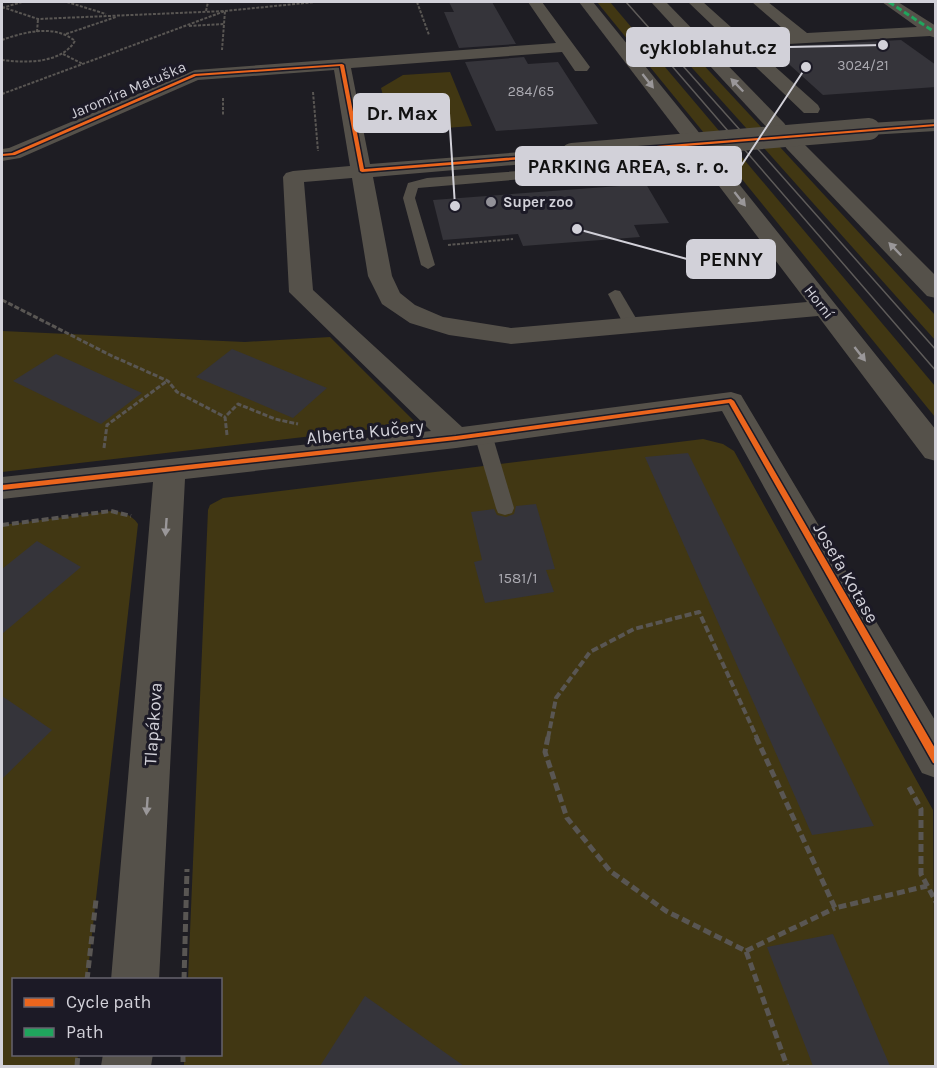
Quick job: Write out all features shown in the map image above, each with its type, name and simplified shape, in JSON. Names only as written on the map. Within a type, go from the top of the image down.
[{"type":"street","points":[[535,2],[581,68]]},
{"type":"street","points":[[586,2],[690,134]]},
{"type":"street","points":[[658,2],[777,127]]},
{"type":"street","points":[[695,2],[812,109]]},
{"type":"street","points":[[759,2],[804,39]]},
{"type":"street","points":[[889,2],[934,32]]},
{"type":"street","points":[[749,15],[773,13]]},
{"type":"street","points":[[738,42],[934,32]]},
{"type":"street","name":"Jaromíra Matuška","points":[[2,155],[13,154],[195,75],[566,47]]},
{"type":"street","points":[[342,65],[380,276],[392,300],[419,317],[467,331],[511,336],[824,308]]},
{"type":"street","points":[[470,436],[301,292],[293,177],[362,171],[514,167],[572,153],[936,124]]},
{"type":"street","points":[[794,145],[935,289]]},
{"type":"street","name":"Horní","points":[[704,153],[936,451]]},
{"type":"street","name":"Alberta Kučery","points":[[2,488],[470,436],[731,401]]},
{"type":"street","name":"Josefa Kotase","points":[[731,401],[936,760]]},
{"type":"street","name":"Tlapákova","points":[[135,978],[170,469]]},
{"type":"lane","points":[[428,265],[409,198],[412,186],[514,167],[625,167]]},
{"type":"lane","points":[[615,294],[632,325]]},
{"type":"lane","points":[[470,436],[505,508]]},
{"type":"path","points":[[2,8],[22,2]]},
{"type":"path","points":[[67,2],[110,16]]},
{"type":"path","points":[[206,11],[207,2]]},
{"type":"path","points":[[2,8],[38,19],[225,10],[315,2]]},
{"type":"path","points":[[417,2],[437,57]]},
{"type":"path","points":[[222,52],[225,10]]},
{"type":"path","points":[[2,94],[225,10]]},
{"type":"path","points":[[66,34],[120,15]]},
{"type":"path","points":[[37,32],[38,19]]},
{"type":"path","points":[[183,26],[224,24]]},
{"type":"path","points":[[2,40],[37,32],[66,34],[72,37],[74,45],[63,53],[36,60],[2,60]]},
{"type":"path","points":[[2,36],[7,38]]},
{"type":"path","points":[[63,53],[83,64]]},
{"type":"path","points":[[443,245],[513,239]]},
{"type":"path","points":[[2,300],[112,356],[168,381],[177,392],[225,417]]},
{"type":"path","points":[[99,477],[107,425],[168,381]]},
{"type":"path","points":[[225,417],[238,404],[275,419],[306,424]]},
{"type":"path","points":[[225,417],[231,462]]},
{"type":"path","points":[[2,525],[111,512],[126,514],[135,520]]},
{"type":"path","points":[[787,1066],[746,951],[666,910],[610,871],[567,818],[545,752],[556,698],[590,652],[634,629],[699,612],[835,908]]},
{"type":"path","points":[[904,778],[921,809],[921,874],[936,902]]},
{"type":"path","points":[[184,978],[187,860]]},
{"type":"path","points":[[746,951],[835,908],[927,886]]},
{"type":"path","points":[[87,978],[96,896]]},
{"type":"shaded area","points":[[597,2],[610,2],[720,132],[704,133]]},
{"type":"shaded area","points":[[698,59],[762,128],[747,129],[685,60]]},
{"type":"shaded area","points":[[450,72],[472,126],[393,132],[381,88],[403,75]]},
{"type":"shaded area","points":[[779,146],[935,315],[935,340],[764,148]]},
{"type":"shaded area","points":[[736,150],[935,386],[935,417],[720,152]]},
{"type":"shaded area","points":[[2,331],[245,342],[330,337],[417,424],[2,472]]},
{"type":"shaded area","points":[[703,439],[723,444],[734,451],[933,810],[935,1066],[184,1066],[184,1056],[222,1056],[222,978],[188,978],[208,510],[210,505],[223,498]]},
{"type":"shaded area","points":[[111,511],[126,514],[138,524],[87,978],[12,978],[12,1056],[78,1056],[77,1066],[2,1066],[2,525]]},
{"type":"building","points":[[449,2],[492,2],[516,44],[459,48],[444,12],[454,12]]},
{"type":"building","points":[[901,40],[936,65],[936,87],[823,95],[770,47]]},
{"type":"building","points":[[524,57],[528,64],[558,62],[598,124],[496,131],[465,62]]},
{"type":"building","points":[[646,184],[669,223],[634,225],[640,237],[523,246],[518,234],[443,240],[433,200]]},
{"type":"building","points":[[232,349],[327,388],[293,418],[196,377]]},
{"type":"building","points":[[56,354],[142,393],[101,424],[13,381]]},
{"type":"building","points":[[688,453],[874,826],[812,835],[645,457]]},
{"type":"building","points":[[536,504],[555,569],[546,570],[554,592],[485,603],[474,562],[482,560],[471,512],[494,509],[497,515],[506,517],[514,514],[516,506]]},
{"type":"building","points":[[37,541],[81,567],[2,634],[2,569]]},
{"type":"building","points":[[2,696],[52,730],[2,779]]},
{"type":"building","points":[[833,934],[890,1066],[813,1066],[767,947]]},
{"type":"building","points":[[365,996],[464,1066],[320,1066]]},
{"type":"tram line","points":[[626,2],[740,130]]},
{"type":"tram line","points":[[659,51],[728,131]]},
{"type":"tram line","points":[[757,148],[936,350]]},
{"type":"tram line","points":[[744,149],[936,371]]},
{"type":"marked path","points":[[889,2],[933,31]]},
{"type":"cycle path","points":[[2,155],[13,154],[195,75],[342,65],[362,171],[936,125]]},
{"type":"cycle path","points":[[2,488],[456,438],[731,401],[936,760]]},
{"type":"place","name":"cykloblahut.cz","points":[[883,45]]},
{"type":"place","name":"PARKING AREA, s. r. o.","points":[[806,67]]},
{"type":"place","name":"Super zoo","points":[[491,202]]},
{"type":"place","name":"Dr. Max","points":[[455,206]]},
{"type":"place","name":"PENNY","points":[[577,229]]}]
